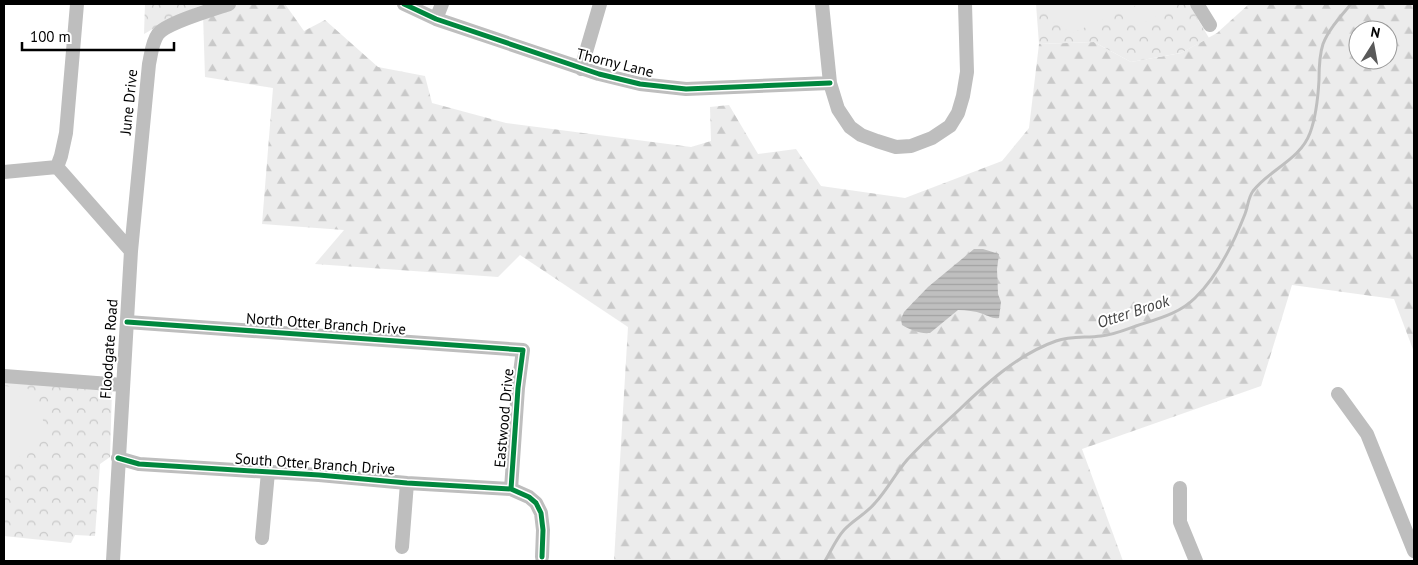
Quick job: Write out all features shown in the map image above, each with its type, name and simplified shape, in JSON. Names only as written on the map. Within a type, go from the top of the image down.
[{"type":"street","points":[[57,167],[62,156],[66,133],[77,4]]},
{"type":"street","name":"June Drive","points":[[131,251],[149,64],[155,40],[159,33],[172,25],[229,4]]},
{"type":"street","name":"Thorny Lane","points":[[404,4],[436,19],[581,69],[640,84],[686,90],[830,83]]},
{"type":"street","points":[[436,19],[442,4]]},
{"type":"street","points":[[581,69],[600,4]]},
{"type":"street","points":[[822,4],[830,83],[838,109],[850,127],[861,135],[896,147],[911,146],[932,138],[950,126],[958,113],[967,72],[965,4]]},
{"type":"street","points":[[1198,4],[1210,25]]},
{"type":"street","points":[[4,172],[57,167]]},
{"type":"street","points":[[57,167],[131,251]]},
{"type":"street","name":"Floodgate Road","points":[[113,561],[131,251]]},
{"type":"street","name":"North Otter Branch Drive","points":[[127,322],[523,350]]},
{"type":"street","name":"Eastwood Drive","points":[[511,489],[518,388],[523,350]]},
{"type":"street","points":[[4,376],[123,385]]},
{"type":"street","points":[[1338,394],[1367,434],[1414,551]]},
{"type":"street","name":"South Otter Branch Drive","points":[[118,458],[139,464],[511,489]]},
{"type":"street","points":[[262,538],[268,472]]},
{"type":"street","points":[[402,547],[407,483]]},
{"type":"street","points":[[1180,488],[1180,522],[1196,561]]},
{"type":"street","points":[[511,489],[529,497],[536,503],[543,530],[542,557]]},
{"type":"green space","points":[[145,4],[204,4],[172,18],[144,34]]},
{"type":"green space","points":[[226,4],[285,4],[304,31],[325,20],[378,67],[425,76],[432,103],[506,123],[691,147],[711,141],[710,107],[729,105],[758,154],[796,149],[821,186],[905,198],[1002,161],[1029,128],[1039,44],[1094,42],[1131,62],[1181,53],[1217,33],[1249,4],[1414,4],[1414,352],[1394,299],[1292,285],[1261,386],[1082,449],[1123,561],[614,561],[628,327],[520,255],[498,277],[315,264],[344,230],[262,224],[273,88],[205,77],[203,14]]},
{"type":"green space","points":[[1036,4],[1189,4],[1209,38],[1181,53],[1131,62],[1094,42],[1039,44]]},
{"type":"green space","points":[[1048,4],[1139,4],[1072,33],[1048,19]]},
{"type":"green space","points":[[1141,4],[1165,4],[1168,11],[1136,26],[1128,9]]},
{"type":"green space","points":[[4,380],[112,389],[110,457],[100,464],[95,536],[75,535],[71,543],[4,536]]},
{"type":"green space","points":[[4,386],[27,388],[36,400],[43,417],[42,431],[39,437],[17,458],[4,458]]},
{"type":"shaded area","points":[[974,249],[983,249],[999,254],[997,269],[998,294],[1001,302],[999,318],[992,318],[974,311],[958,310],[930,333],[916,331],[902,325],[901,319],[904,312],[928,287]]},
{"type":"waterway","name":"Otter Brook","points":[[825,561],[844,530],[875,503],[913,453],[982,389],[1017,361],[1029,353],[1056,341],[1067,338],[1110,335],[1160,318],[1189,304],[1203,290],[1224,259],[1241,225],[1253,191],[1299,150],[1310,133],[1318,94],[1320,58],[1323,44],[1332,28],[1351,4]]},
{"type":"cycle path","points":[[404,4],[436,19],[599,74],[640,84],[686,89],[830,83]]},
{"type":"cycle path","points":[[127,322],[523,350],[518,388],[511,489]]},
{"type":"cycle path","points":[[118,458],[139,464],[511,489],[529,497],[536,503],[541,513],[543,530],[542,557]]}]
